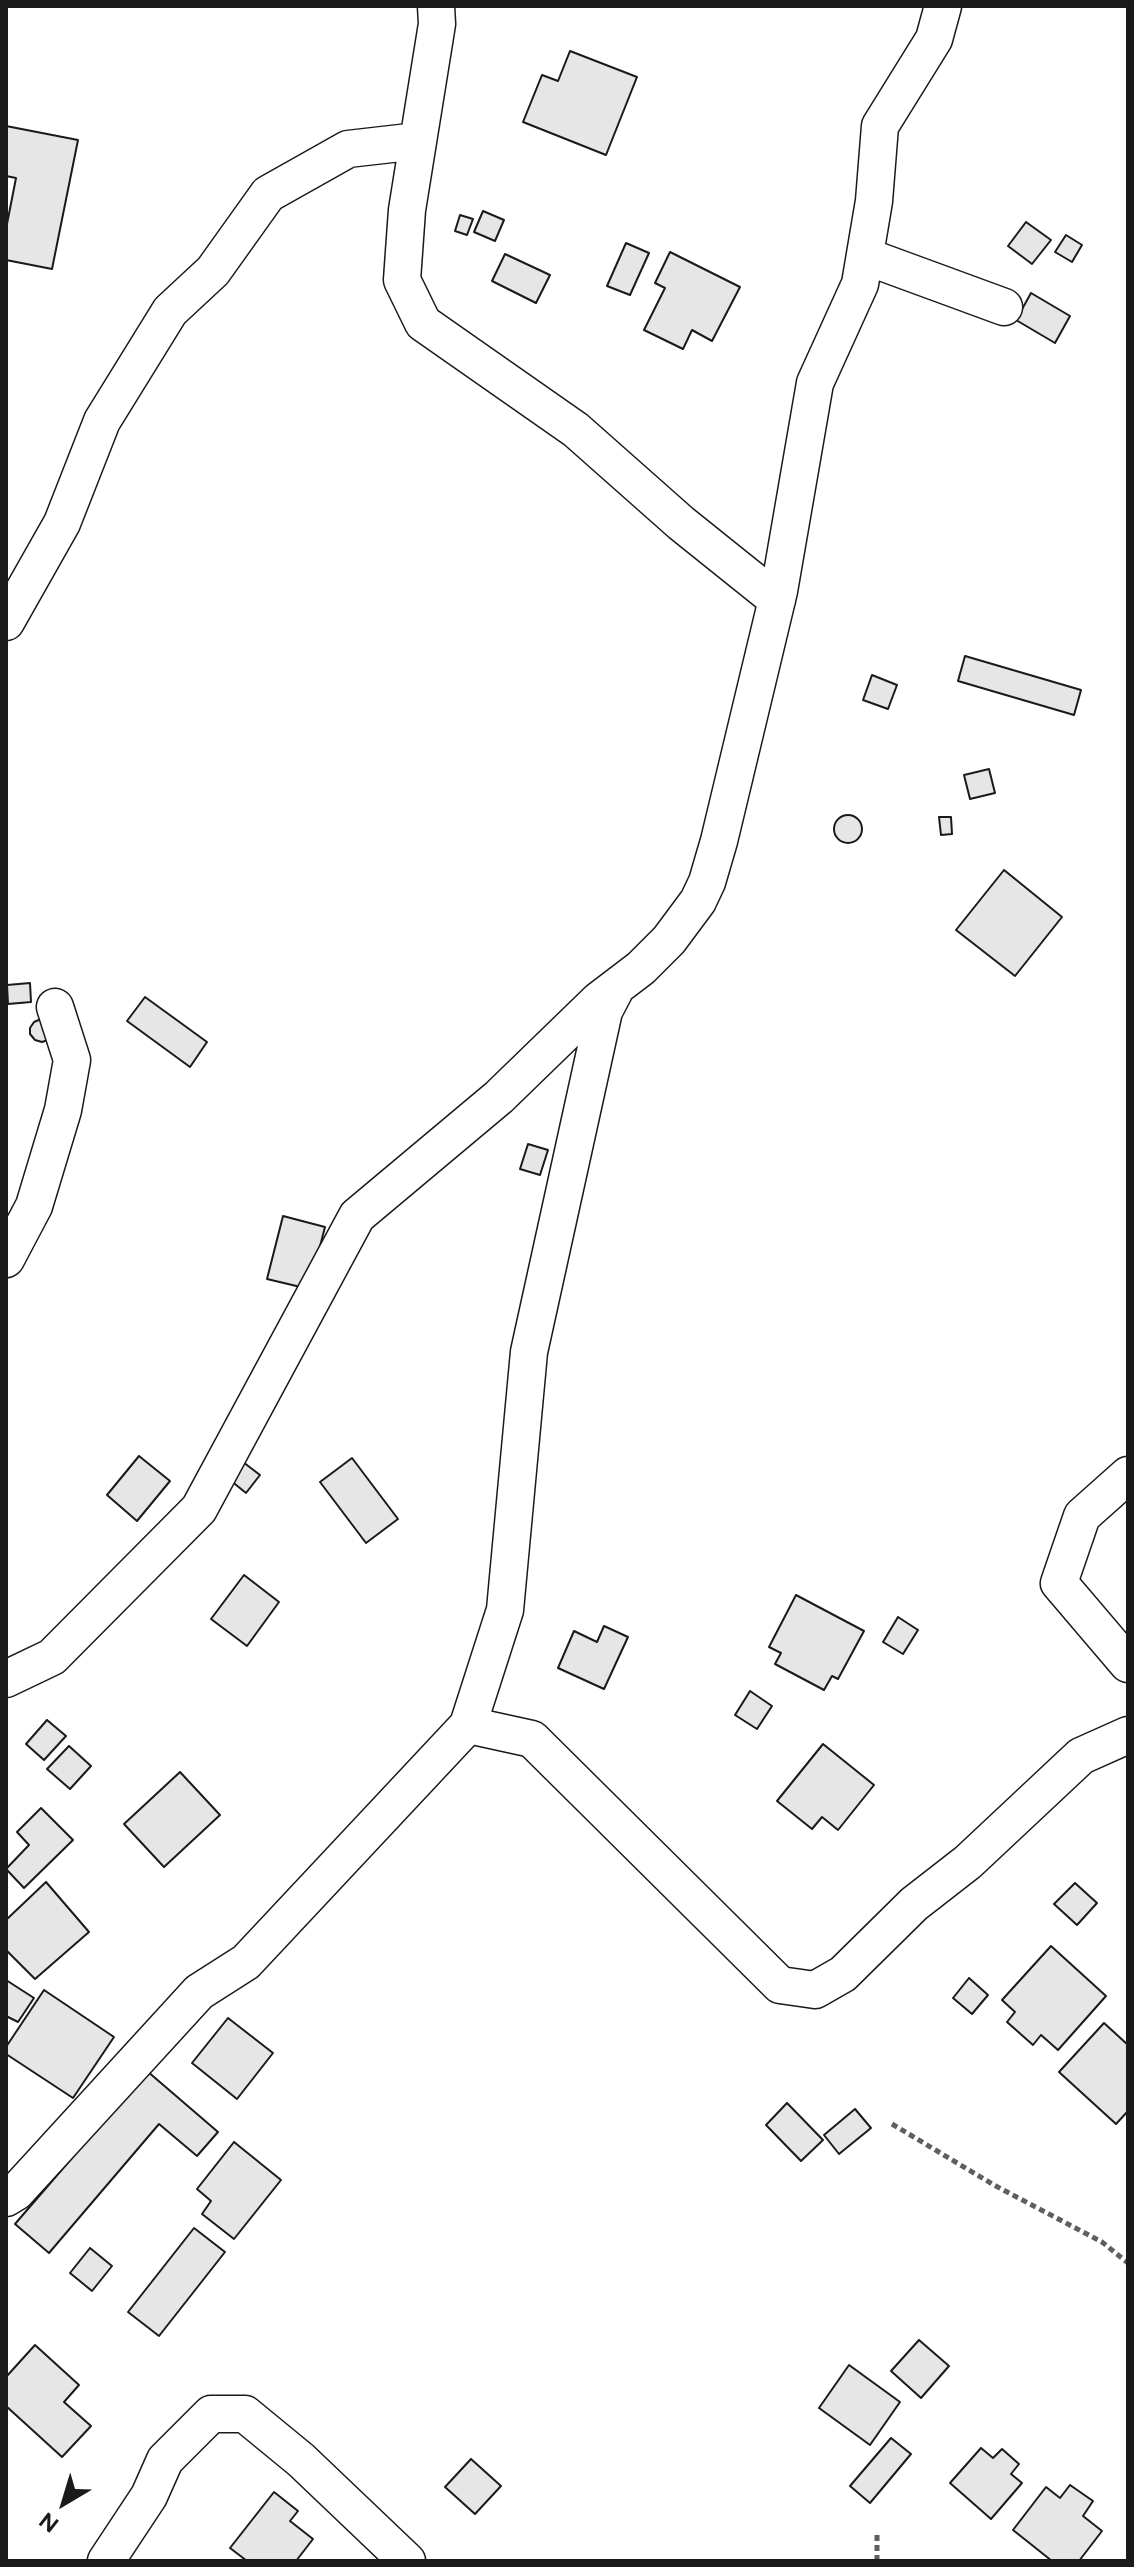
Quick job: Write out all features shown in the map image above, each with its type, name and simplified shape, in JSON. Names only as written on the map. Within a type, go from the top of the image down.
[{"type":"street","points":[[436,6],[437,24],[407,210],[402,280],[423,323],[576,430],[681,523],[777,600]]},
{"type":"street","points":[[6,1679],[52,1657],[199,1509],[357,1216],[499,1097],[536,1059],[641,968],[686,919],[707,882],[777,600],[815,383],[860,284],[874,201],[880,126],[934,39],[943,6]]},
{"type":"street","points":[[6,622],[62,523],[102,421],[170,311],[213,271],[268,194],[348,149],[418,141]]},
{"type":"street","points":[[865,256],[1004,307]]},
{"type":"street","points":[[6,2198],[16,2192],[199,1992],[246,1962],[468,1725],[505,1610],[529,1352],[604,1011],[617,986]]},
{"type":"street","points":[[6,1259],[34,1206],[63,1110],[72,1060],[55,1007]]},
{"type":"street","points":[[1128,1475],[1082,1516],[1059,1583],[1099,1634],[1128,1664]]},
{"type":"street","points":[[468,1725],[532,1739],[780,1985],[815,1990],[843,1974],[914,1904],[968,1862],[1081,1756],[1128,1735]]},
{"type":"street","points":[[106,2561],[149,2496],[165,2460],[211,2414],[245,2414],[301,2460],[407,2561]]},
{"type":"path","points":[[892,2124],[994,2185],[1102,2242],[1128,2263]]},
{"type":"path","points":[[877,2534],[877,2561]]},
{"type":"building","points":[[570,51],[637,77],[606,155],[523,122],[542,75],[558,81]]},
{"type":"building","points":[[6,126],[78,140],[52,269],[6,260],[6,229],[16,178],[6,176]]},
{"type":"building","points":[[483,211],[504,220],[495,241],[474,232]]},
{"type":"building","points":[[460,215],[473,219],[467,235],[455,231]]},
{"type":"building","points":[[1026,222],[1051,240],[1032,264],[1008,246]]},
{"type":"building","points":[[1066,235],[1082,245],[1072,262],[1055,252]]},
{"type":"building","points":[[626,243],[649,253],[630,295],[607,286]]},
{"type":"building","points":[[670,252],[740,287],[712,341],[692,330],[683,349],[644,330],[665,288],[655,283]]},
{"type":"building","points":[[505,254],[550,275],[536,303],[492,281]]},
{"type":"building","points":[[1031,293],[1070,316],[1055,343],[1016,320]]},
{"type":"building","points":[[965,656],[1081,690],[1074,715],[958,681]]},
{"type":"building","points":[[872,675],[897,685],[888,709],[863,700]]},
{"type":"building","points":[[989,769],[995,793],[970,799],[964,775]]},
{"type":"building","points":[[848,815],[858,819],[862,829],[858,839],[848,843],[838,839],[834,829],[838,819]]},
{"type":"building","points":[[939,817],[951,817],[952,834],[941,835]]},
{"type":"building","points":[[1004,870],[1062,917],[1015,976],[956,930]]},
{"type":"building","points":[[30,983],[31,1002],[8,1004],[7,985]]},
{"type":"building","points":[[145,997],[207,1042],[190,1067],[127,1021]]},
{"type":"building","points":[[41,1019],[48,1040],[42,1042],[30,1034],[34,1022]]},
{"type":"building","points":[[528,1144],[548,1150],[540,1175],[520,1169]]},
{"type":"building","points":[[283,1216],[325,1227],[309,1289],[267,1279]]},
{"type":"building","points":[[139,1456],[170,1481],[137,1521],[107,1495]]},
{"type":"building","points":[[352,1458],[398,1519],[366,1543],[320,1482]]},
{"type":"building","points":[[243,1462],[260,1475],[246,1493],[230,1480]]},
{"type":"building","points":[[244,1575],[279,1602],[247,1646],[211,1619]]},
{"type":"building","points":[[796,1595],[864,1631],[838,1679],[832,1676],[824,1690],[775,1664],[781,1653],[769,1647]]},
{"type":"building","points":[[898,1617],[918,1630],[903,1654],[883,1642]]},
{"type":"building","points":[[604,1626],[628,1637],[604,1689],[558,1668],[574,1631],[597,1642]]},
{"type":"building","points":[[750,1691],[772,1706],[757,1729],[735,1715]]},
{"type":"building","points":[[47,1720],[66,1736],[44,1760],[26,1744]]},
{"type":"building","points":[[823,1744],[874,1785],[838,1830],[822,1817],[812,1829],[777,1801]]},
{"type":"building","points":[[69,1746],[91,1766],[70,1789],[47,1769]]},
{"type":"building","points":[[180,1772],[220,1815],[164,1867],[124,1824]]},
{"type":"building","points":[[41,1808],[73,1840],[24,1888],[6,1869],[29,1845],[17,1832]]},
{"type":"building","points":[[46,1882],[89,1932],[35,1979],[6,1950],[6,1920]]},
{"type":"building","points":[[1075,1883],[1097,1903],[1077,1925],[1054,1904]]},
{"type":"building","points":[[1051,1946],[1106,1996],[1058,2050],[1041,2035],[1033,2045],[1007,2022],[1015,2012],[1002,2000]]},
{"type":"building","points":[[969,1978],[988,1995],[972,2014],[953,1998]]},
{"type":"building","points":[[6,1980],[34,1998],[18,2022],[6,2016]]},
{"type":"building","points":[[44,1990],[114,2037],[73,2098],[6,2054],[6,2047]]},
{"type":"building","points":[[228,2018],[273,2053],[237,2099],[192,2063]]},
{"type":"building","points":[[1104,2023],[1128,2045],[1128,2111],[1116,2124],[1059,2072]]},
{"type":"building","points":[[147,2071],[218,2132],[197,2156],[159,2124],[49,2253],[15,2224]]},
{"type":"building","points":[[787,2103],[823,2140],[801,2161],[766,2125]]},
{"type":"building","points":[[855,2109],[871,2128],[839,2154],[824,2135]]},
{"type":"building","points":[[234,2142],[281,2180],[234,2239],[202,2214],[211,2201],[197,2189]]},
{"type":"building","points":[[194,2228],[225,2252],[159,2336],[128,2312]]},
{"type":"building","points":[[90,2248],[112,2266],[92,2291],[70,2273]]},
{"type":"building","points":[[919,2340],[949,2366],[921,2398],[891,2371]]},
{"type":"building","points":[[35,2345],[79,2385],[64,2402],[91,2426],[62,2457],[6,2406],[6,2377]]},
{"type":"building","points":[[849,2365],[900,2402],[870,2445],[819,2408]]},
{"type":"building","points":[[891,2438],[911,2454],[870,2503],[850,2486]]},
{"type":"building","points":[[981,2448],[993,2458],[1002,2449],[1019,2464],[1011,2474],[1022,2483],[991,2519],[950,2483]]},
{"type":"building","points":[[471,2459],[501,2486],[475,2514],[445,2487]]},
{"type":"building","points":[[1070,2485],[1093,2501],[1083,2516],[1102,2531],[1079,2561],[1052,2561],[1013,2530],[1046,2487],[1060,2498]]},
{"type":"building","points":[[274,2492],[298,2511],[290,2521],[313,2539],[296,2561],[247,2561],[230,2548]]}]
